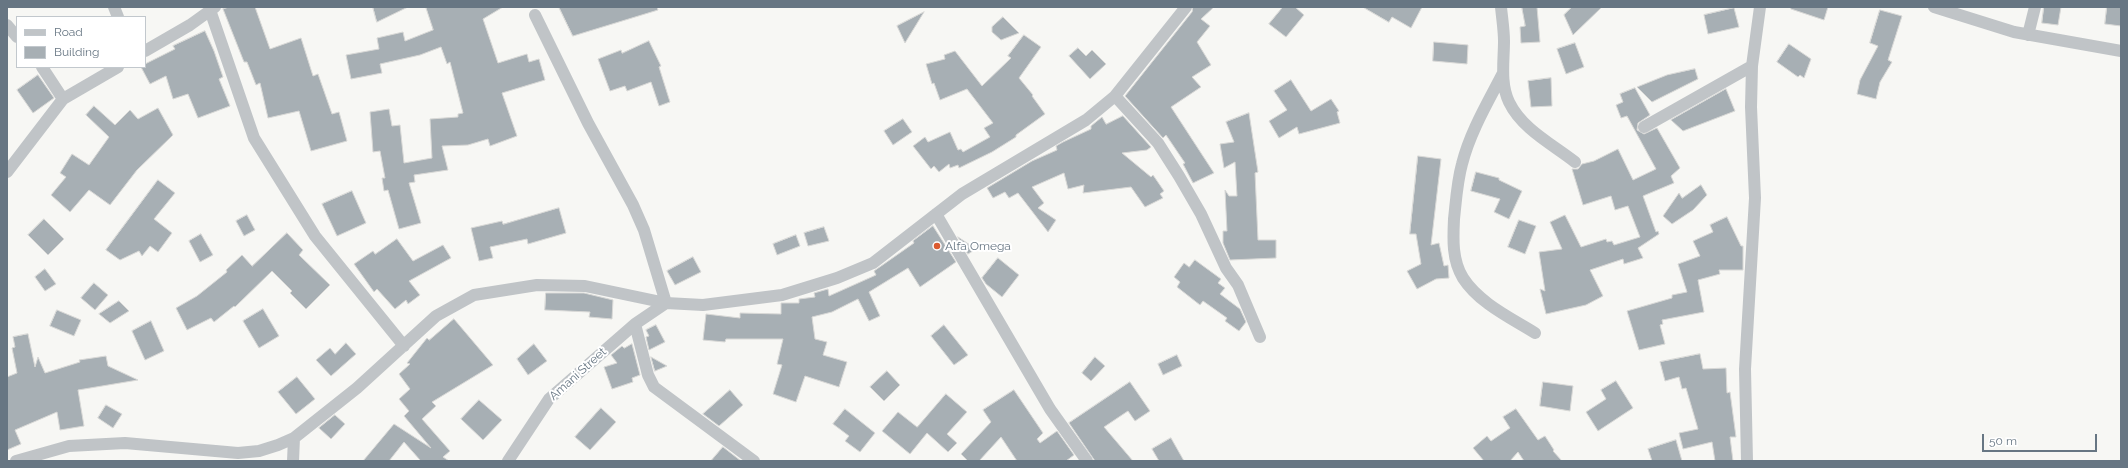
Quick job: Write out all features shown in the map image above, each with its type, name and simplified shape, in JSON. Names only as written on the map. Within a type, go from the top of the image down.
[{"type":"street","points":[[16,461],[69,446],[125,443],[238,453],[259,451],[294,438],[357,388],[436,316],[474,295],[504,288],[537,285],[585,286],[666,303],[703,305],[782,295],[837,278],[873,263],[962,194],[1086,120],[1115,96],[1186,7]]},
{"type":"street","points":[[1501,7],[1504,41],[1503,73],[1509,102],[1525,123],[1542,139],[1575,162]]},
{"type":"street","points":[[1747,461],[1745,369],[1755,198],[1751,107],[1752,66],[1760,7]]},
{"type":"street","points":[[1934,7],[1960,11],[2028,34],[2121,51]]},
{"type":"street","points":[[2028,34],[2036,7]]},
{"type":"street","points":[[146,50],[190,25],[212,8],[254,138],[315,236],[404,346]]},
{"type":"street","points":[[535,15],[588,123],[633,205],[644,230],[666,303]]},
{"type":"street","points":[[7,25],[16,36]]},
{"type":"street","points":[[1644,127],[1752,66]]},
{"type":"street","points":[[43,68],[63,99]]},
{"type":"street","points":[[7,172],[63,99],[116,68]]},
{"type":"street","points":[[1503,73],[1484,108],[1462,164],[1456,196],[1453,233],[1455,260],[1464,278],[1474,292],[1494,308],[1535,333]]},
{"type":"street","points":[[1115,96],[1158,143],[1179,176],[1201,214],[1226,268],[1238,285],[1260,337]]},
{"type":"street","points":[[936,214],[1050,409],[1087,461]]},
{"type":"street","name":"Amani Street","points":[[508,461],[549,398],[635,324],[666,303]]},
{"type":"street","points":[[635,324],[648,375],[654,387],[754,461]]},
{"type":"street","points":[[294,438],[294,461]]},
{"type":"building","points":[[230,7],[255,7],[270,49],[301,38],[313,76],[318,74],[332,114],[339,112],[347,141],[311,151],[299,111],[268,118],[260,83],[256,85],[247,62],[244,62],[223,9]]},
{"type":"building","points":[[373,7],[408,7],[377,22]]},
{"type":"building","points":[[426,7],[503,7],[483,19],[498,63],[527,54],[529,62],[539,59],[545,80],[502,93],[517,136],[490,146],[488,139],[468,145],[442,146],[448,170],[414,175],[415,182],[409,183],[421,223],[399,229],[388,190],[384,191],[382,178],[385,178],[380,151],[373,152],[370,112],[389,109],[392,126],[400,125],[404,163],[432,158],[430,119],[458,117],[458,114],[463,113],[450,62],[447,64],[441,47],[420,55],[380,64],[382,73],[351,79],[346,55],[379,49],[377,38],[403,32],[405,41],[433,30]]},
{"type":"building","points":[[559,7],[657,7],[658,10],[573,36]]},
{"type":"building","points":[[1193,7],[1214,7],[1201,19],[1210,26],[1197,42],[1211,65],[1192,77],[1201,87],[1171,107],[1214,173],[1193,183],[1183,164],[1185,163],[1166,135],[1163,138],[1125,96],[1192,12]]},
{"type":"building","points":[[1283,7],[1295,7],[1304,15],[1286,37],[1269,24]]},
{"type":"building","points":[[1363,7],[1422,7],[1411,28],[1392,17],[1389,22]]},
{"type":"building","points":[[1522,7],[1537,7],[1540,42],[1521,43],[1520,27],[1525,26]]},
{"type":"building","points":[[1572,7],[1602,7],[1573,35],[1564,15]]},
{"type":"building","points":[[1791,7],[1828,7],[1824,20],[1791,9]]},
{"type":"building","points":[[2044,7],[2061,7],[2058,25],[2042,23]]},
{"type":"building","points":[[2107,7],[2121,7],[2121,26],[2105,24]]},
{"type":"building","points":[[1734,8],[1739,27],[1708,34],[1704,15]]},
{"type":"building","points":[[1880,10],[1902,16],[1888,60],[1892,62],[1880,82],[1876,99],[1857,94],[1860,80],[1878,46],[1870,43]]},
{"type":"building","points":[[924,12],[905,43],[897,26]]},
{"type":"building","points":[[1003,17],[1019,33],[1001,40],[992,32],[992,27]]},
{"type":"building","points":[[205,31],[223,77],[219,79],[230,106],[198,118],[188,94],[173,99],[166,76],[150,84],[142,68],[146,68],[146,64],[175,49],[173,46]]},
{"type":"building","points":[[1024,35],[1041,47],[1019,78],[1033,95],[1032,96],[1045,114],[1016,135],[1016,137],[992,152],[959,168],[958,165],[950,168],[949,164],[939,172],[934,166],[931,169],[913,146],[925,137],[928,142],[950,132],[958,150],[961,149],[963,152],[990,137],[984,128],[993,123],[967,89],[940,100],[934,83],[932,84],[926,64],[945,59],[944,55],[955,51],[982,86],[1011,58],[1008,56]]},
{"type":"building","points":[[649,41],[661,66],[659,67],[670,102],[659,106],[651,82],[627,91],[625,86],[610,91],[598,59],[621,50],[622,53]]},
{"type":"building","points":[[1434,42],[1468,45],[1467,64],[1433,61]]},
{"type":"building","points":[[1575,43],[1584,67],[1566,74],[1557,49]]},
{"type":"building","points":[[1789,44],[1811,59],[1804,78],[1800,75],[1798,77],[1777,62]]},
{"type":"building","points":[[1078,48],[1086,56],[1092,50],[1106,64],[1090,79],[1069,56]]},
{"type":"building","points":[[1695,69],[1698,79],[1652,102],[1637,87],[1667,75]]},
{"type":"building","points":[[38,75],[54,98],[33,113],[17,90]]},
{"type":"building","points":[[1551,78],[1552,106],[1531,107],[1528,81]]},
{"type":"building","points":[[1291,80],[1311,111],[1331,99],[1339,111],[1337,112],[1340,123],[1299,134],[1297,127],[1279,138],[1269,121],[1287,110],[1274,91]]},
{"type":"building","points":[[1635,88],[1650,115],[1638,123],[1637,130],[1644,134],[1657,128],[1680,168],[1671,176],[1674,183],[1643,196],[1656,232],[1658,231],[1659,234],[1638,248],[1643,258],[1624,264],[1623,259],[1590,270],[1603,296],[1586,305],[1546,314],[1540,289],[1545,291],[1539,252],[1562,249],[1550,222],[1565,215],[1581,247],[1606,239],[1607,242],[1612,241],[1614,245],[1640,237],[1628,206],[1615,210],[1611,196],[1583,205],[1572,169],[1578,169],[1582,164],[1594,161],[1618,149],[1633,180],[1656,169],[1627,116],[1621,118],[1616,105],[1623,102],[1620,94]]},
{"type":"building","points":[[1726,89],[1735,111],[1683,131],[1671,120]]},
{"type":"building","points":[[94,106],[115,125],[130,110],[138,119],[158,108],[173,135],[137,170],[110,205],[89,190],[70,212],[51,195],[66,177],[60,173],[72,154],[89,165],[109,137],[86,115]]},
{"type":"building","points":[[1249,113],[1258,172],[1255,173],[1258,240],[1276,240],[1276,258],[1230,260],[1223,243],[1223,231],[1227,231],[1225,190],[1229,196],[1237,196],[1235,162],[1224,168],[1220,144],[1234,142],[1226,122]]},
{"type":"building","points":[[1123,116],[1151,147],[1147,150],[1122,153],[1151,177],[1153,175],[1164,191],[1160,194],[1163,198],[1145,207],[1131,187],[1083,193],[1084,185],[1068,189],[1064,173],[1032,187],[1044,203],[1038,208],[1056,220],[1048,232],[1018,193],[1009,198],[1005,192],[993,198],[987,188],[1032,161],[1057,150],[1056,146],[1091,129],[1091,126],[1102,117],[1106,124]]},
{"type":"building","points":[[903,119],[912,132],[893,145],[884,131]]},
{"type":"building","points":[[1418,156],[1441,159],[1431,245],[1439,243],[1444,266],[1448,265],[1449,278],[1436,279],[1417,289],[1407,271],[1421,264],[1416,234],[1410,234]]},
{"type":"building","points":[[1476,172],[1499,178],[1499,180],[1522,191],[1509,219],[1494,212],[1500,199],[1471,191]]},
{"type":"building","points":[[158,180],[175,193],[154,219],[172,233],[158,252],[150,246],[142,256],[139,251],[120,260],[106,250]]},
{"type":"building","points":[[1701,185],[1707,195],[1693,210],[1672,224],[1663,216],[1679,193],[1682,198]]},
{"type":"building","points":[[352,191],[366,223],[337,236],[322,204]]},
{"type":"building","points":[[559,208],[566,233],[528,244],[527,239],[490,247],[493,258],[479,261],[471,228],[502,221],[503,224]]},
{"type":"building","points":[[247,215],[255,230],[244,236],[236,221]]},
{"type":"building","points":[[1727,217],[1741,246],[1743,246],[1743,270],[1719,270],[1720,274],[1698,280],[1704,312],[1662,320],[1663,324],[1660,325],[1665,344],[1639,350],[1627,311],[1672,298],[1672,295],[1687,292],[1678,264],[1700,256],[1693,241],[1713,232],[1710,225]]},
{"type":"building","points":[[44,219],[64,239],[48,255],[28,235]]},
{"type":"building","points":[[1519,220],[1536,226],[1525,254],[1508,247]]},
{"type":"building","points":[[933,226],[956,262],[920,287],[908,268],[869,292],[880,316],[869,321],[858,299],[832,312],[812,317],[815,339],[827,342],[823,355],[847,362],[839,387],[805,376],[796,402],[773,394],[782,365],[777,364],[783,339],[726,339],[725,342],[703,340],[706,314],[740,318],[740,313],[781,314],[781,303],[799,303],[799,299],[815,297],[814,293],[828,289],[829,296],[876,275],[874,271],[914,243],[913,241]]},
{"type":"building","points":[[824,227],[829,241],[808,246],[804,233]]},
{"type":"building","points":[[287,233],[303,250],[299,255],[330,285],[306,309],[290,293],[292,291],[272,271],[235,307],[234,306],[214,322],[211,318],[187,330],[176,308],[197,296],[227,272],[226,270],[242,255],[252,266]]},
{"type":"building","points":[[201,234],[213,255],[200,262],[189,241]]},
{"type":"building","points":[[796,235],[800,246],[777,255],[773,244]]},
{"type":"building","points":[[958,237],[976,249],[968,254]]},
{"type":"building","points":[[397,239],[413,261],[443,245],[451,258],[409,281],[420,295],[408,304],[406,300],[395,309],[377,289],[374,292],[354,264],[373,251],[375,254]]},
{"type":"building","points":[[693,257],[701,272],[675,285],[667,271]]},
{"type":"building","points":[[998,258],[1019,275],[1002,297],[986,284],[982,278]]},
{"type":"building","points":[[1195,260],[1221,279],[1218,283],[1225,288],[1220,294],[1240,309],[1246,322],[1239,331],[1225,321],[1227,318],[1203,301],[1200,305],[1177,287],[1180,282],[1174,277],[1184,263],[1189,267]]},
{"type":"building","points":[[45,269],[56,284],[45,291],[35,277]]},
{"type":"building","points":[[94,283],[108,295],[95,310],[81,298]]},
{"type":"building","points":[[546,293],[584,293],[613,300],[612,319],[589,317],[590,312],[545,310]]},
{"type":"building","points":[[119,301],[129,311],[110,323],[99,314]]},
{"type":"building","points":[[263,309],[279,336],[259,348],[243,321]]},
{"type":"building","points":[[57,310],[81,320],[74,336],[50,326]]},
{"type":"building","points":[[454,319],[493,365],[432,402],[436,406],[422,419],[450,451],[443,457],[449,461],[419,461],[420,460],[404,442],[389,461],[363,461],[394,424],[431,448],[404,416],[409,411],[399,399],[410,389],[399,374],[410,364],[407,363],[427,338],[429,340]]},
{"type":"building","points":[[151,321],[164,351],[145,360],[132,331]]},
{"type":"building","points":[[656,325],[665,342],[649,350],[646,337],[649,336],[646,330]]},
{"type":"building","points":[[944,325],[968,355],[954,365],[931,336]]},
{"type":"building","points":[[28,334],[35,367],[38,357],[45,373],[80,362],[79,360],[106,356],[108,366],[138,380],[78,390],[84,426],[60,430],[57,412],[15,430],[21,444],[7,450],[7,377],[17,373],[12,348],[15,347],[13,337]]},
{"type":"building","points":[[346,343],[356,354],[331,376],[316,360],[330,348],[335,354]]},
{"type":"building","points":[[534,344],[547,361],[528,375],[517,359]]},
{"type":"building","points":[[632,344],[640,375],[632,378],[633,382],[612,389],[604,367],[617,363],[611,355],[622,346],[624,348]]},
{"type":"building","points":[[1700,354],[1703,369],[1726,368],[1727,393],[1730,392],[1736,437],[1730,437],[1733,461],[1715,461],[1712,442],[1683,449],[1679,433],[1698,429],[1686,388],[1682,389],[1679,377],[1665,381],[1660,362]]},
{"type":"building","points":[[1177,355],[1182,366],[1163,375],[1158,364]]},
{"type":"building","points":[[651,357],[667,366],[655,371]]},
{"type":"building","points":[[1095,357],[1105,366],[1091,381],[1082,373]]},
{"type":"building","points":[[887,371],[900,385],[884,401],[870,387]]},
{"type":"building","points":[[297,377],[315,399],[296,414],[278,392]]},
{"type":"building","points":[[1616,381],[1633,408],[1598,431],[1586,412],[1606,399],[1601,390]]},
{"type":"building","points":[[1130,382],[1150,411],[1135,421],[1128,411],[1104,427],[1133,461],[1095,461],[1069,423]]},
{"type":"building","points":[[1543,382],[1573,386],[1570,411],[1540,406]]},
{"type":"building","points":[[730,390],[743,405],[719,426],[703,414]]},
{"type":"building","points":[[1014,390],[1043,433],[1037,439],[1040,443],[1057,431],[1074,455],[1066,461],[1017,461],[1001,437],[979,461],[968,461],[961,454],[991,422],[983,410]]},
{"type":"building","points":[[946,394],[967,412],[947,434],[957,443],[948,452],[927,433],[910,454],[882,431],[898,412],[917,427]]},
{"type":"building","points":[[479,400],[502,420],[483,440],[461,419]]},
{"type":"building","points":[[106,405],[122,414],[113,428],[98,418]]},
{"type":"building","points":[[601,408],[616,422],[590,450],[575,437]]},
{"type":"building","points":[[845,409],[875,433],[860,452],[845,441],[849,436],[833,424]]},
{"type":"building","points":[[1516,409],[1538,440],[1545,436],[1554,450],[1553,451],[1562,461],[1524,461],[1518,452],[1510,461],[1484,461],[1473,448],[1487,436],[1491,441],[1510,428],[1503,417]]},
{"type":"building","points":[[335,415],[345,424],[331,439],[319,428]]},
{"type":"building","points":[[1171,438],[1184,461],[1159,461],[1152,449]]},
{"type":"building","points":[[1676,440],[1682,461],[1652,461],[1648,449]]},
{"type":"building","points":[[723,447],[741,461],[711,461]]},
{"type":"place","name":"Alfa Omega","points":[[937,246]]}]
